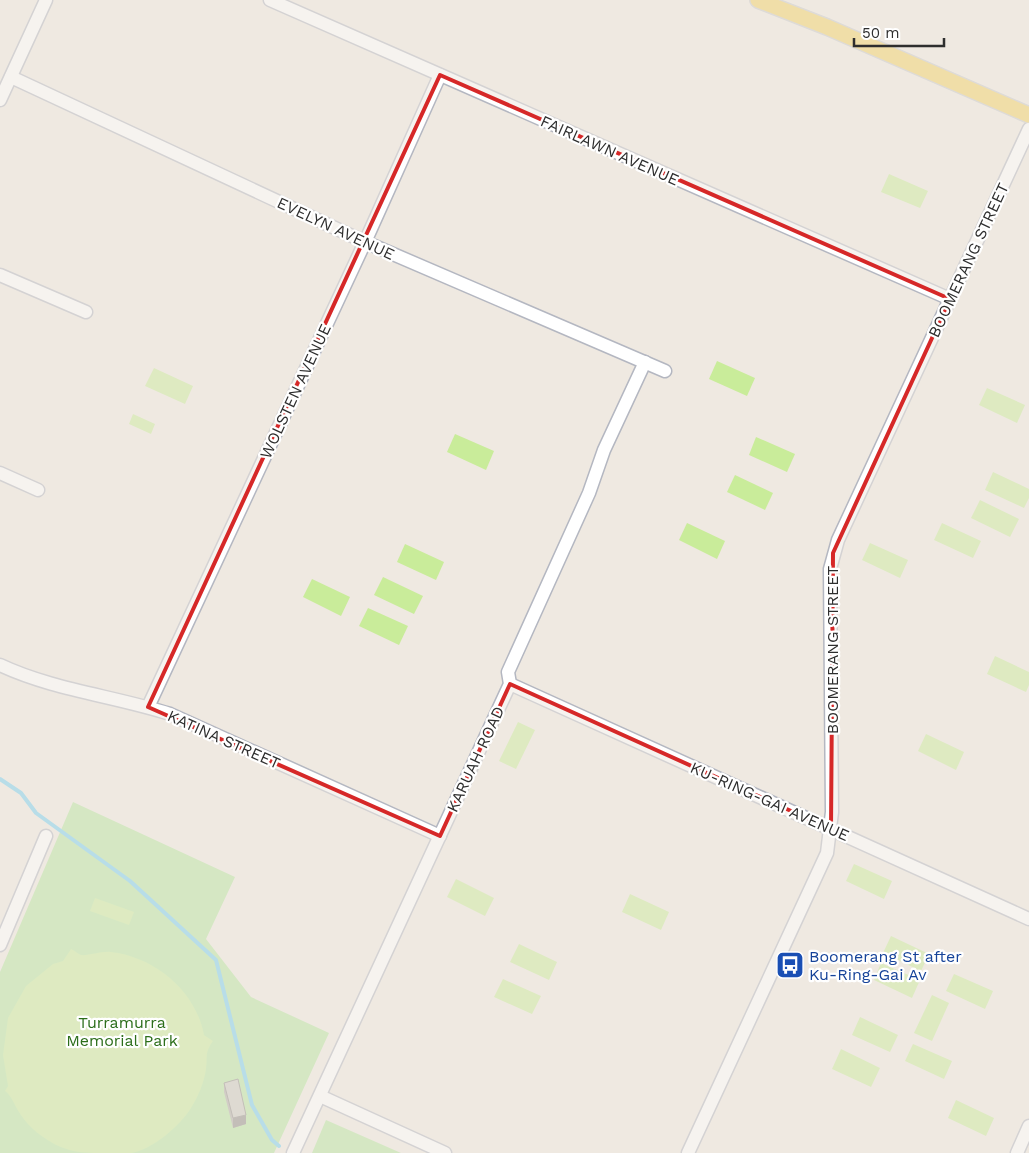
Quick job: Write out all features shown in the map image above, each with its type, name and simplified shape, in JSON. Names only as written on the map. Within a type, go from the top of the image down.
[{"type":"main road","points":[[758,0],[827,27],[1029,115]]},
{"type":"street","points":[[0,100],[46,0]]},
{"type":"street","name":"FAIRLAWN AVENUE","points":[[270,0],[950,299]]},
{"type":"street","name":"WOLSTEN AVENUE","points":[[148,707],[365,242],[440,75]]},
{"type":"street","name":"EVELYN AVENUE","points":[[11,77],[365,242],[665,371]]},
{"type":"street","name":"BOOMERANG STREET","points":[[688,1153],[827,853],[832,812],[830,570],[834,554],[842,531],[1029,129]]},
{"type":"street","points":[[0,275],[86,312]]},
{"type":"street","name":"KARUAH ROAD","points":[[293,1153],[510,684],[508,672],[589,493],[604,450],[645,362]]},
{"type":"street","points":[[0,473],[38,490]]},
{"type":"street","name":"KATINA STREET","points":[[0,665],[23,676],[170,714],[440,836]]},
{"type":"street","name":"KU-RING-GAI AVENUE","points":[[510,684],[1029,919]]},
{"type":"street","points":[[0,945],[46,836]]},
{"type":"street","points":[[320,1096],[445,1153]]},
{"type":"street","points":[[1017,1153],[1029,1126]]},
{"type":"highlighted area","points":[[440,75],[950,299],[833,553],[831,829],[510,684],[440,836],[148,707]]},
{"type":"green space","points":[[889,174],[928,191],[920,208],[881,192]]},
{"type":"green space","points":[[717,361],[755,378],[747,396],[709,379]]},
{"type":"green space","points":[[154,368],[193,386],[185,404],[145,386]]},
{"type":"green space","points":[[987,388],[1025,405],[1017,423],[979,405]]},
{"type":"green space","points":[[133,414],[155,424],[151,434],[129,424]]},
{"type":"green space","points":[[455,434],[494,451],[486,470],[447,452]]},
{"type":"green space","points":[[756,437],[795,454],[787,472],[749,455]]},
{"type":"green space","points":[[993,472],[1029,489],[1029,498],[1024,508],[985,490]]},
{"type":"green space","points":[[735,475],[773,493],[765,510],[727,492]]},
{"type":"green space","points":[[980,500],[1019,519],[1010,537],[971,518]]},
{"type":"green space","points":[[687,523],[725,541],[717,559],[679,540]]},
{"type":"green space","points":[[942,523],[981,541],[973,558],[934,540]]},
{"type":"green space","points":[[870,543],[908,560],[900,578],[862,560]]},
{"type":"green space","points":[[405,544],[444,562],[436,580],[397,562]]},
{"type":"green space","points":[[383,577],[423,596],[414,614],[374,595]]},
{"type":"green space","points":[[312,579],[350,597],[341,616],[303,597]]},
{"type":"green space","points":[[368,608],[408,626],[399,645],[359,626]]},
{"type":"green space","points":[[995,656],[1029,672],[1029,685],[1026,692],[987,674]]},
{"type":"green space","points":[[518,722],[535,730],[516,769],[499,761]]},
{"type":"green space","points":[[926,734],[964,752],[956,770],[918,751]]},
{"type":"green space","name":"Turramurra Memorial Park","points":[[73,802],[235,877],[206,939],[251,997],[329,1033],[274,1153],[0,1153],[0,972]]},
{"type":"green space","points":[[854,864],[892,881],[884,899],[846,881]]},
{"type":"green space","points":[[456,879],[494,898],[485,916],[447,897]]},
{"type":"green space","points":[[630,894],[669,912],[661,930],[622,912]]},
{"type":"green space","points":[[95,898],[134,912],[129,925],[90,911]]},
{"type":"green space","points":[[891,936],[929,954],[921,971],[883,953]]},
{"type":"green space","points":[[519,944],[557,962],[549,980],[510,962]]},
{"type":"green space","points":[[71,949],[81,955],[111,952],[127,955],[158,969],[183,991],[200,1019],[204,1035],[213,1041],[207,1052],[206,1069],[202,1085],[191,1108],[165,1136],[139,1151],[131,1153],[90,1153],[74,1151],[59,1146],[43,1137],[30,1126],[21,1116],[5,1091],[8,1086],[3,1055],[8,1018],[26,986],[53,964],[63,961]]},
{"type":"green space","points":[[881,963],[920,980],[912,998],[874,980]]},
{"type":"green space","points":[[954,974],[993,991],[985,1009],[946,991]]},
{"type":"green space","points":[[503,979],[541,996],[532,1014],[494,997]]},
{"type":"green space","points":[[932,995],[949,1003],[932,1041],[914,1033]]},
{"type":"green space","points":[[860,1017],[898,1035],[890,1052],[852,1035]]},
{"type":"green space","points":[[913,1044],[952,1061],[944,1079],[905,1061]]},
{"type":"green space","points":[[841,1049],[880,1068],[871,1087],[832,1069]]},
{"type":"green space","points":[[956,1100],[994,1118],[986,1136],[948,1118]]},
{"type":"green space","points":[[326,1120],[401,1153],[312,1153]]},
{"type":"building","points":[[238,1079],[246,1115],[233,1118],[224,1083]]},
{"type":"waterway","points":[[0,779],[21,793],[36,813],[130,881],[216,960],[252,1105],[272,1140],[279,1146]]},
{"type":"place","name":"Boomerang St after Ku-Ring-Gai Av","points":[[790,965]]}]
